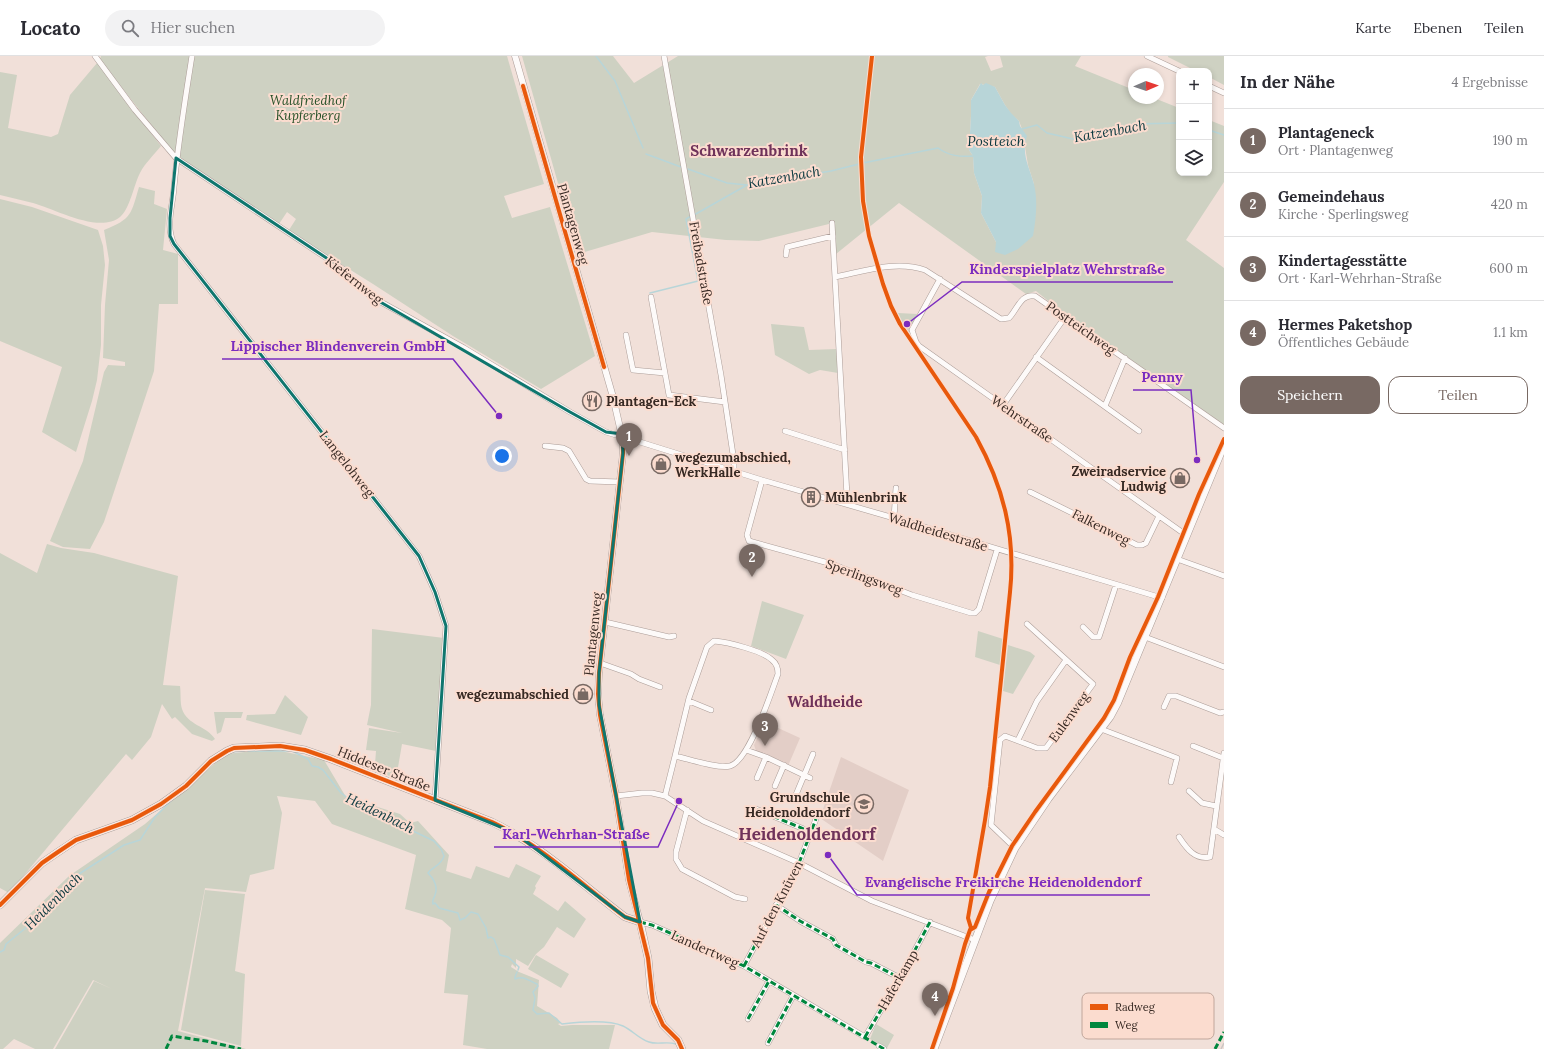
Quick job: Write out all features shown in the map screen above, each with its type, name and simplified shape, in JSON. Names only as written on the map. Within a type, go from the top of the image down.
[{"type":"main road","points":[[934,1049],[990,901],[1015,848],[1048,799],[1101,729],[1118,702],[1224,445]]},
{"type":"main road","name":"Hiddeser Straße","points":[[0,905],[42,863],[58,852],[76,840],[132,820],[161,804],[186,786],[214,758],[234,748],[274,746],[305,750],[331,759],[492,822],[515,833],[542,852],[625,917],[640,922]]},
{"type":"main road","points":[[640,922],[648,958],[651,991],[655,1008],[663,1025],[682,1047]]},
{"type":"street","name":"Kiefernweg","points":[[94,56],[176,158],[343,269],[370,296],[464,348],[606,432],[622,438]]},
{"type":"street","name":"Langelohweg","points":[[192,56],[176,158],[170,218],[170,236],[174,244],[419,556],[435,592],[446,626],[435,800]]},
{"type":"street","name":"Plantagenweg","points":[[515,56],[604,367],[622,438],[620,482],[598,684],[600,715],[616,796],[628,874],[640,922]]},
{"type":"street","name":"Freibadstraße","points":[[664,56],[725,402],[734,470]]},
{"type":"street","points":[[1147,56],[1176,70]]},
{"type":"street","points":[[1212,87],[1224,93]]},
{"type":"street","points":[[832,223],[845,450],[846,504]]},
{"type":"street","points":[[786,255],[788,247],[832,236]]},
{"type":"street","points":[[835,277],[878,268],[904,265],[925,270],[940,279]]},
{"type":"street","name":"Postteichweg","points":[[940,279],[1001,320],[1009,318],[1024,298],[1032,295],[1039,298],[1224,428]]},
{"type":"street","name":"Wehrstraße","points":[[940,279],[912,330],[916,342],[924,350],[1004,405],[1186,535]]},
{"type":"street","points":[[651,297],[669,395],[725,402]]},
{"type":"street","points":[[1004,405],[1064,317]]},
{"type":"street","points":[[626,336],[633,370],[666,373]]},
{"type":"street","points":[[1036,357],[1139,431]]},
{"type":"street","points":[[1105,406],[1125,358]]},
{"type":"street","points":[[785,431],[845,450]]},
{"type":"street","name":"Waldheidestraße","points":[[622,438],[1162,598]]},
{"type":"street","points":[[544,446],[563,448],[569,451],[586,479],[590,481],[620,482]]},
{"type":"street","name":"Sperlingsweg","points":[[762,480],[747,535],[749,541],[832,564],[912,595],[971,613],[975,613],[979,609],[997,550]]},
{"type":"street","points":[[894,518],[896,488]]},
{"type":"street","name":"Falkenweg","points":[[1030,492],[1137,545],[1146,543],[1159,516]]},
{"type":"street","points":[[1177,559],[1224,576]]},
{"type":"street","points":[[1083,628],[1093,637],[1099,637],[1116,585]]},
{"type":"street","name":"Plantagenweg","points":[[605,622],[669,637],[674,636]]},
{"type":"street","points":[[1018,740],[1037,701],[1066,660],[1027,624]]},
{"type":"street","points":[[1145,637],[1224,667]]},
{"type":"street","points":[[665,796],[688,701],[707,647],[714,641],[723,642],[748,649],[767,656],[773,660],[778,669],[778,674],[758,728],[741,758],[735,764],[725,767],[675,756]]},
{"type":"street","name":"Eulenweg","points":[[1015,848],[991,824],[1000,740],[1005,736],[1036,748],[1046,748],[1093,684],[1066,660]]},
{"type":"street","points":[[600,663],[631,674],[639,679],[660,687]]},
{"type":"street","points":[[1164,707],[1169,696],[1176,696],[1220,712],[1224,712]]},
{"type":"street","points":[[688,701],[711,710]]},
{"type":"street","points":[[1101,729],[1177,758],[1171,782]]},
{"type":"street","points":[[1179,837],[1186,848],[1194,855],[1206,858],[1210,857],[1224,755],[1193,746]]},
{"type":"street","points":[[746,750],[766,757],[810,778]]},
{"type":"street","points":[[794,797],[813,754]]},
{"type":"street","points":[[757,778],[766,757]]},
{"type":"street","points":[[775,786],[784,765]]},
{"type":"street","points":[[1189,791],[1202,804],[1216,806]]},
{"type":"street","points":[[616,796],[642,793],[652,793],[665,796],[703,821],[799,863],[872,901],[975,940]]},
{"type":"street","points":[[748,808],[756,809],[811,832]]},
{"type":"street","points":[[687,810],[676,852],[676,860],[682,869],[735,897],[745,898]]},
{"type":"street","name":"Auf den Knüven","points":[[744,966],[799,863],[816,818]]},
{"type":"street","points":[[1214,830],[1224,835]]},
{"type":"street","points":[[776,906],[833,939],[836,945],[866,962],[871,963],[900,978]]},
{"type":"street","name":"Landertweg","points":[[640,922],[652,925],[744,966],[865,1038]]},
{"type":"street","name":"Haferkamp","points":[[865,1038],[900,978],[930,922]]},
{"type":"street","points":[[748,1019],[769,981]]},
{"type":"street","points":[[768,1043],[794,996]]},
{"type":"highlighted area","points":[[176,158],[343,269],[370,296],[606,432],[622,434],[623,453],[599,673],[599,705],[640,922],[625,917],[515,833],[435,800],[446,626],[435,592],[419,556],[174,244],[170,236],[170,218]]},
{"type":"shaded area","points":[[765,722],[800,738],[788,766],[756,751],[754,745]]},
{"type":"shaded area","name":"Grundschule Heidenoldendorf","points":[[841,757],[909,790],[883,861],[820,818]]},
{"type":"green space","name":"Waldfriedhof Kupferberg","points":[[101,56],[507,56],[544,184],[504,196],[512,218],[550,207],[595,356],[541,389],[453,336],[253,209],[173,153],[100,59]],"holes":[[[287,212],[296,219],[289,230],[279,224]]]},
{"type":"green space","points":[[522,56],[613,56],[634,83],[678,56],[988,56],[985,57],[991,71],[1003,67],[1000,56],[1081,56],[1075,66],[1128,88],[1128,104],[1164,104],[1164,102],[1176,107],[1176,176],[1212,176],[1212,121],[1224,126],[1224,182],[1186,240],[1224,268],[1224,425],[1058,309],[1036,291],[1026,294],[899,203],[836,254],[833,223],[759,241],[726,240],[652,232],[578,254]],"holes":[[[980,84],[995,87],[1011,114],[1019,121],[1022,129],[1028,165],[1034,184],[996,242],[981,213],[982,196],[974,173],[973,156],[969,150],[971,100]]]},
{"type":"green space","points":[[1224,56],[1224,85],[1212,79],[1212,68],[1190,68],[1168,57]]},
{"type":"green space","points":[[97,63],[161,146],[142,169],[123,213],[120,217],[111,222],[89,222],[33,203],[0,195],[0,72],[17,75],[8,128],[51,137],[58,134],[70,95]]},
{"type":"green space","points":[[139,187],[155,191],[154,204],[167,209],[163,250],[178,254],[178,304],[159,304],[154,371],[104,522],[90,549],[63,547],[50,541],[83,461],[104,372],[108,365],[125,366],[125,362],[103,358],[105,305],[109,260],[104,230],[125,219],[132,210]]},
{"type":"green space","points":[[0,199],[32,207],[98,230],[103,246],[105,265],[101,305],[101,345],[97,380],[76,452],[42,432],[62,367],[0,341]]},
{"type":"green space","points":[[898,313],[917,314],[908,333]]},
{"type":"green space","points":[[771,324],[804,327],[809,350],[837,349],[838,373],[820,370],[809,374],[775,355]]},
{"type":"green space","points":[[47,544],[61,548],[94,553],[178,576],[163,685],[180,686],[181,707],[188,719],[207,731],[215,739],[212,741],[192,734],[175,717],[172,719],[162,704],[151,737],[132,760],[126,754],[9,893],[0,888],[0,553],[37,573]]},
{"type":"green space","points":[[762,601],[804,615],[786,659],[751,646]]},
{"type":"green space","points":[[372,629],[444,638],[436,751],[402,744],[396,779],[385,774],[375,764],[376,751],[366,750],[369,728],[402,733],[367,725],[371,705]]},
{"type":"green space","points":[[978,631],[1003,639],[1000,665],[975,657]]},
{"type":"green space","points":[[1008,645],[1030,652],[1035,656],[1013,694],[1003,691]]},
{"type":"green space","points":[[285,695],[308,717],[301,735],[246,720],[247,715],[275,714]]},
{"type":"green space","points":[[214,712],[243,712],[241,718],[225,718],[221,732],[217,734]]},
{"type":"green space","points":[[271,749],[324,760],[346,797],[400,814],[410,823],[418,821],[449,855],[446,871],[471,879],[476,866],[509,878],[516,864],[541,876],[535,886],[536,888],[533,894],[558,911],[565,901],[586,919],[574,938],[557,927],[544,947],[536,954],[528,966],[516,959],[516,968],[512,964],[511,967],[539,980],[537,1006],[557,1018],[561,1023],[558,1024],[561,1026],[615,1025],[609,1049],[487,1049],[463,1045],[468,995],[444,993],[451,928],[442,920],[405,909],[416,855],[332,824],[315,801],[277,796],[282,813],[274,869],[250,875],[246,892],[205,888],[178,1031],[246,1049],[55,1049],[94,981],[112,989],[93,980],[53,1049],[35,1049],[14,1039],[3,1049],[0,1049],[0,943],[69,876],[145,824],[226,754]]},
{"type":"green space","points":[[205,890],[245,894],[235,971],[245,974],[241,1046],[181,1030]]},
{"type":"green space","points":[[536,955],[569,974],[561,988],[528,969]]},
{"type":"green space","points":[[876,1024],[894,1035],[887,1048],[870,1039]]},
{"type":"water","name":"Postteich","points":[[981,83],[983,85],[986,83],[995,87],[1005,105],[1019,121],[1020,126],[1027,136],[1025,142],[1025,154],[1034,184],[1036,197],[1033,236],[1018,249],[1005,255],[995,252],[996,242],[981,213],[982,196],[974,173],[973,156],[969,150],[971,100]]},
{"type":"waterway","name":"Katzenbach","points":[[596,56],[615,81],[643,148]]},
{"type":"waterway","name":"Katzenbach","points":[[1022,129],[1037,125],[1047,133],[1073,139],[1095,136],[1133,124],[1176,123]]},
{"type":"waterway","name":"Katzenbach","points":[[1212,131],[1224,135]]},
{"type":"waterway","name":"Katzenbach","points":[[863,163],[938,148],[946,153],[973,156]]},
{"type":"waterway","name":"Katzenbach","points":[[646,154],[681,167]]},
{"type":"waterway","name":"Katzenbach","points":[[688,169],[727,183],[747,185],[831,171],[859,164]]},
{"type":"waterway","points":[[694,215],[747,185]]},
{"type":"waterway","points":[[650,293],[698,281],[686,219],[691,216]]},
{"type":"waterway","name":"Heidenbach","points":[[232,752],[244,751]]},
{"type":"waterway","name":"Heidenbach","points":[[248,751],[288,751]]},
{"type":"waterway","name":"Heidenbach","points":[[292,751],[308,759],[312,766],[323,770],[341,793],[356,804],[370,806],[392,816],[398,822],[407,824],[413,831],[434,841],[441,849],[444,856],[441,862],[428,873],[434,880],[436,886],[433,904],[435,903],[439,908],[458,913],[460,920],[465,918],[471,912],[478,914],[486,928],[488,938],[491,937],[494,939],[500,955],[508,957],[519,967],[518,970]]},
{"type":"waterway","name":"Heidenbach","points":[[0,952],[4,950],[6,944],[38,918],[79,874],[124,845],[140,840],[155,817],[172,800]]},
{"type":"waterway","name":"Heidenbach","points":[[517,972],[515,979],[524,978],[537,984],[538,986],[533,992],[535,998],[533,1010],[537,1014],[549,1013],[562,1024],[576,1022],[609,1022],[623,1026],[649,1042],[676,1044]]},
{"type":"railway","points":[[1221,1049],[1224,1043]]},
{"type":"marked path","points":[[748,808],[756,809],[811,832]]},
{"type":"marked path","points":[[744,966],[799,863],[816,819]]},
{"type":"marked path","points":[[776,905],[800,921],[833,939],[836,945],[866,962],[871,963],[900,978]]},
{"type":"marked path","points":[[640,922],[652,925],[744,966],[884,1049]]},
{"type":"marked path","points":[[865,1037],[900,978],[930,922]]},
{"type":"marked path","points":[[748,1019],[769,981]]},
{"type":"marked path","points":[[768,1043],[793,996]]},
{"type":"marked path","points":[[1215,1049],[1224,1032]]},
{"type":"marked path","points":[[166,1049],[172,1036],[206,1041],[241,1049]]},
{"type":"cycle path","points":[[872,56],[861,157],[863,201],[869,236],[883,284],[891,306],[900,324],[976,437],[985,455],[994,474],[1009,531],[1011,551],[1010,592],[990,787],[968,918],[971,928],[970,930]]},
{"type":"cycle path","points":[[523,86],[604,367]]},
{"type":"cycle path","points":[[932,1049],[953,988],[970,930],[975,927],[989,892],[1012,846],[1104,718],[1114,700],[1130,657],[1158,597],[1199,494],[1224,439]]},
{"type":"cycle path","points":[[623,441],[623,453],[599,673],[598,694],[600,715],[616,796],[629,880],[648,958],[653,1003],[663,1025],[678,1040],[682,1049]]},
{"type":"cycle path","points":[[0,905],[42,863],[58,852],[76,840],[132,820],[161,804],[186,786],[211,761],[227,751],[234,748],[280,746],[305,750],[331,759],[492,822],[528,842],[625,917],[640,922]]},
{"type":"place","name":"Kinderspielplatz Wehrstraße","points":[[907,324]]},
{"type":"place","name":"Plantagen-Eck","points":[[592,401]]},
{"type":"place","name":"Lippischer Blindenverein GmbH","points":[[499,416]]},
{"type":"place","name":"Plantageneck","points":[[629,456]]},
{"type":"place","name":"Penny","points":[[1197,460]]},
{"type":"place","name":"wegezumabschied, WerkHalle","points":[[661,464]]},
{"type":"place","name":"Zweiradservice Ludwig","points":[[1180,478]]},
{"type":"place","name":"Mühlenbrink","points":[[811,497]]},
{"type":"place","name":"Gemeindehaus","points":[[752,577]]},
{"type":"place","name":"wegezumabschied","points":[[583,694]]},
{"type":"place","name":"Kindertagesstätte","points":[[765,746]]},
{"type":"place","name":"Karl-Wehrhan-Straße","points":[[679,801]]},
{"type":"place","name":"Grundschule Heidenoldendorf","points":[[864,804]]},
{"type":"place","name":"Evangelische Freikirche Heidenoldendorf","points":[[828,855]]},
{"type":"place","name":"Hermes Paketshop","points":[[935,1016]]},
{"type":"district","name":"Schwarzenbrink","points":[[749,150]]},
{"type":"district","name":"Waldheide","points":[[825,701]]},
{"type":"district","name":"Heidenoldendorf","points":[[807,834]]}]
